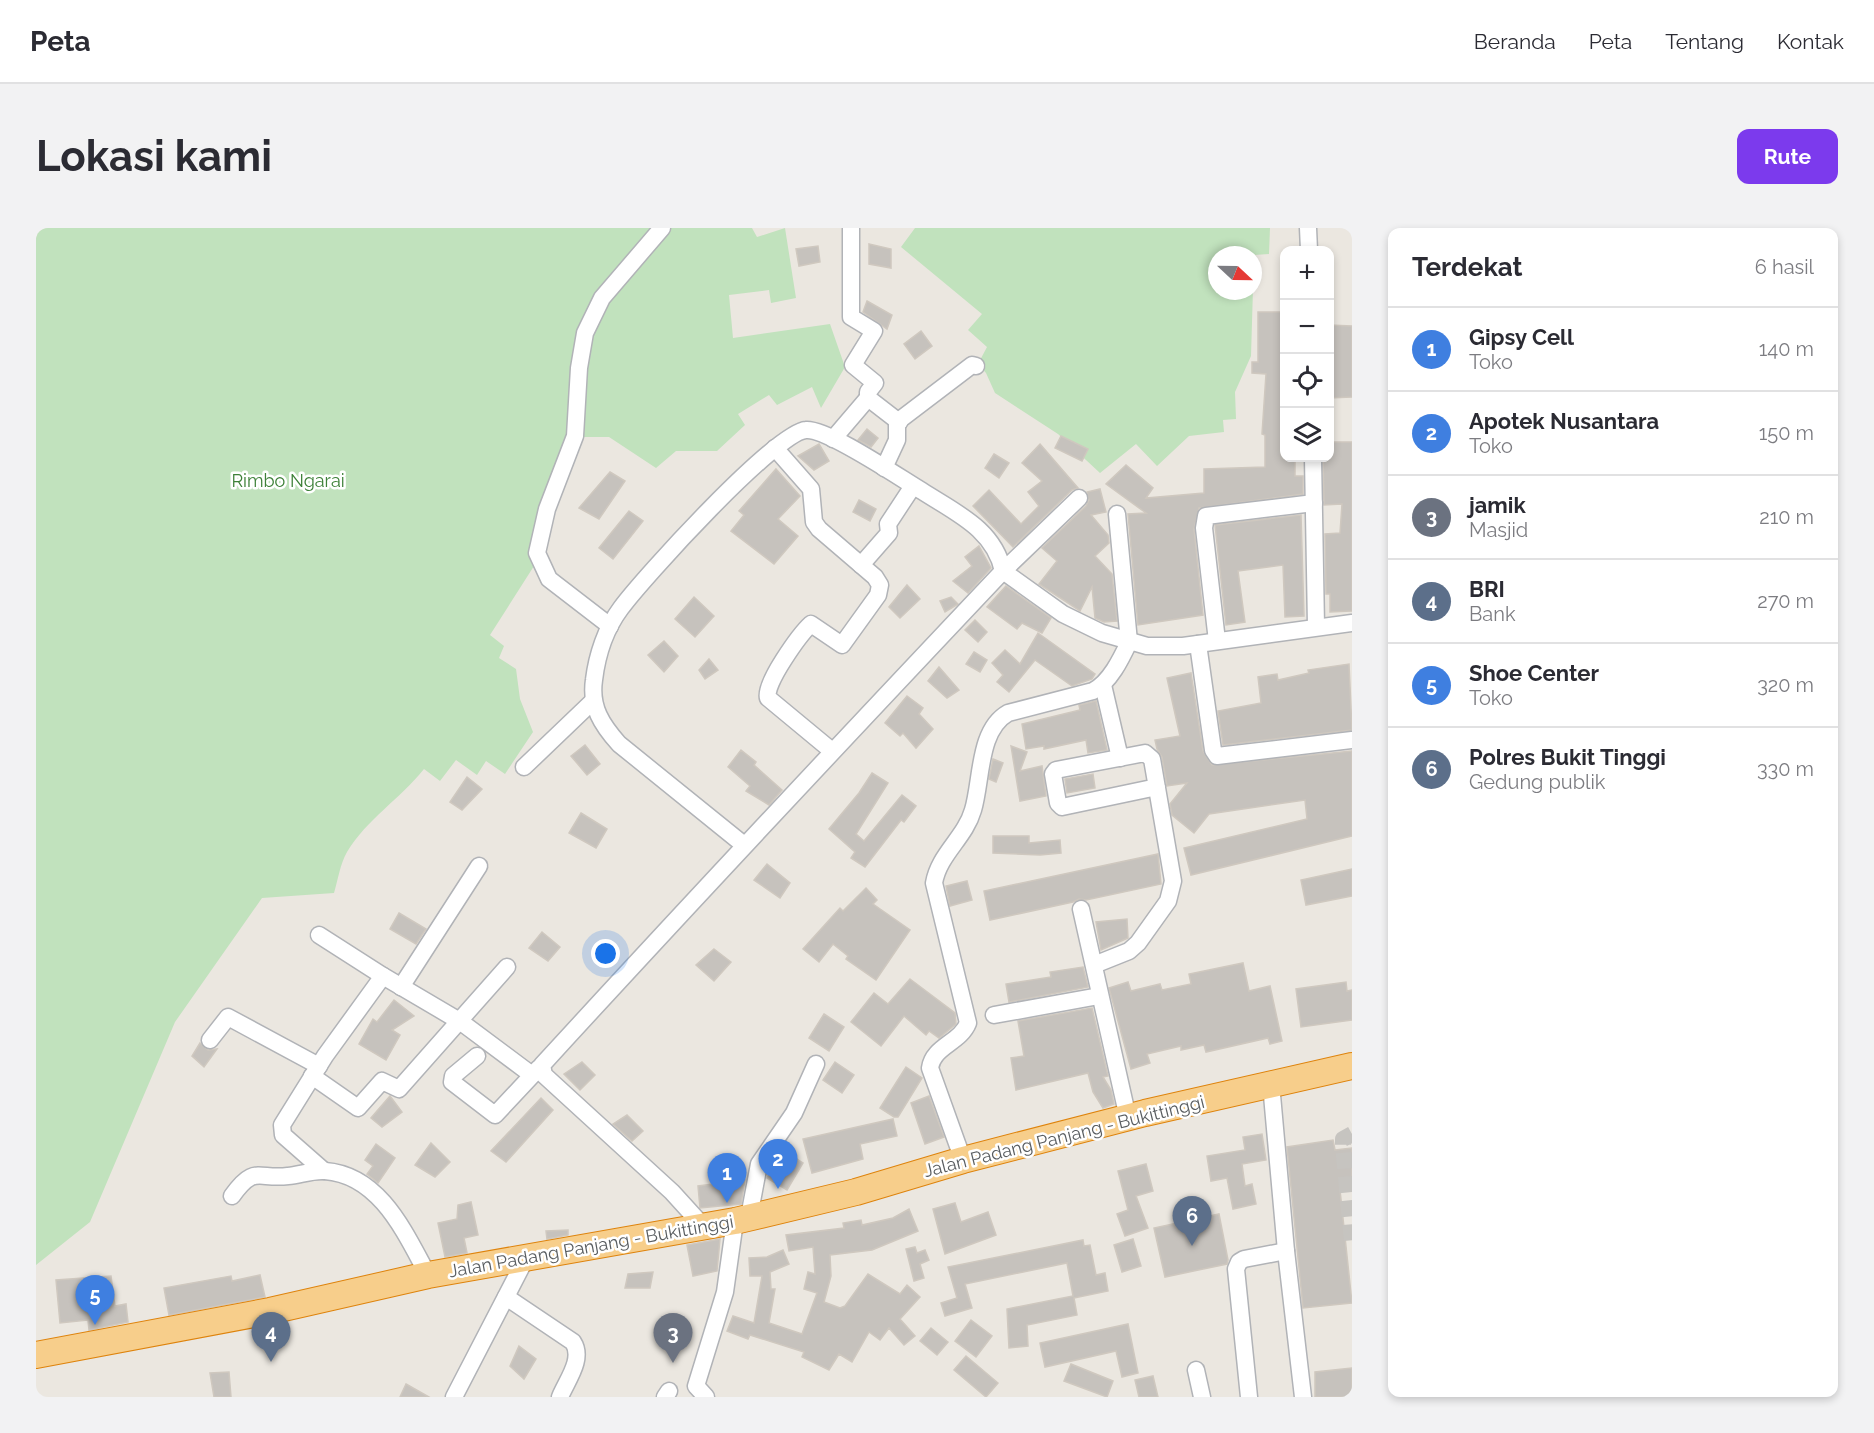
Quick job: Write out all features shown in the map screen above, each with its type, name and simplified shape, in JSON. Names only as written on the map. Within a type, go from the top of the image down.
[{"type":"highway","name":"Jalan Padang Panjang - Bukittinggi","points":[[36,1355],[270,1311],[428,1275],[742,1219],[856,1192],[963,1160],[1128,1118],[1352,1066]]},
{"type":"street","points":[[610,626],[549,579],[537,553],[547,509],[575,436],[579,369],[585,333],[602,298],[662,228]]},
{"type":"street","points":[[833,439],[868,398],[875,383],[854,366],[874,331],[851,317],[851,228]]},
{"type":"street","points":[[1308,228],[1309,246]]},
{"type":"street","points":[[884,468],[897,440],[899,422],[962,370],[972,365],[976,366]]},
{"type":"street","points":[[868,398],[899,422]]},
{"type":"street","points":[[744,845],[620,744],[605,728],[593,701],[594,680],[610,626],[621,608],[724,494],[775,448],[804,429],[814,430],[833,439],[884,468],[979,529],[999,552],[1003,571],[1063,614],[1129,642],[1165,647],[1352,623]]},
{"type":"street","points":[[775,448],[808,483],[811,489],[814,522],[819,529],[875,577],[880,589],[848,639],[840,646],[811,624],[793,645],[766,693],[768,698],[832,751]]},
{"type":"street","points":[[1313,462],[1316,626]]},
{"type":"street","points":[[861,565],[887,535],[888,524],[913,486]]},
{"type":"street","points":[[477,1056],[453,1076],[452,1082],[495,1114],[832,751],[1003,571],[1079,498]]},
{"type":"street","points":[[1217,642],[1204,528],[1206,516],[1314,503]]},
{"type":"street","points":[[963,1160],[930,1068],[934,1056],[960,1036],[968,1023],[934,883],[936,873],[969,823],[989,734],[999,718],[1008,713],[1094,691],[1103,685],[1129,642],[1117,514]]},
{"type":"street","points":[[1198,644],[1213,750],[1218,756],[1352,740]]},
{"type":"street","points":[[1103,685],[1120,758]]},
{"type":"street","points":[[524,767],[593,701]]},
{"type":"street","points":[[1094,965],[1133,948],[1172,894],[1173,881],[1156,787],[1149,755],[1145,753],[1056,770],[1052,777],[1060,806],[1156,787]]},
{"type":"street","points":[[401,987],[479,866]]},
{"type":"street","points":[[1081,909],[1128,1118]]},
{"type":"street","points":[[319,935],[544,1075],[672,1192],[702,1225]]},
{"type":"street","points":[[210,1040],[229,1018],[315,1071],[358,1108],[382,1081],[396,1089],[401,1087],[461,1022],[507,967]]},
{"type":"street","points":[[324,1171],[281,1131],[282,1125],[315,1071],[383,976]]},
{"type":"street","points":[[994,1015],[1099,996]]},
{"type":"street","points":[[706,1397],[696,1386],[759,1164],[794,1113],[816,1064]]},
{"type":"street","points":[[1271,1084],[1286,1251],[1303,1397]]},
{"type":"street","points":[[232,1196],[246,1180],[258,1174],[287,1176],[324,1171],[348,1178],[392,1210],[428,1275]]},
{"type":"street","points":[[1249,1397],[1236,1269],[1239,1262],[1244,1259],[1286,1251]]},
{"type":"street","points":[[454,1397],[526,1258]]},
{"type":"street","points":[[506,1297],[573,1342],[578,1350],[577,1359],[560,1397]]},
{"type":"street","points":[[1196,1370],[1202,1397]]},
{"type":"green space","name":"Rimbo Ngarai","points":[[36,228],[752,228],[757,237],[785,228],[796,298],[771,303],[769,290],[729,295],[733,338],[830,324],[845,367],[821,408],[812,387],[777,405],[769,395],[738,414],[745,425],[717,451],[676,451],[656,468],[609,437],[578,437],[531,555],[534,566],[490,635],[504,646],[499,658],[516,669],[520,699],[533,732],[505,774],[486,761],[477,775],[456,760],[440,781],[424,769],[355,840],[343,862],[334,893],[262,898],[175,1022],[90,1222],[36,1265]]},
{"type":"green space","points":[[915,228],[1270,228],[1269,254],[1262,254],[1262,246],[1208,246],[1208,300],[1253,300],[1251,356],[1235,392],[1236,419],[1223,420],[1224,432],[1189,436],[1157,466],[1136,444],[1100,473],[1058,434],[995,393],[986,373],[978,364],[987,347],[968,330],[982,314],[901,247]]},
{"type":"building","points":[[869,244],[891,249],[891,268],[869,264]]},
{"type":"building","points":[[818,246],[820,262],[799,266],[796,249]]},
{"type":"building","points":[[867,301],[892,315],[887,329],[863,312]]},
{"type":"building","points":[[1258,312],[1280,312],[1280,462],[1295,462],[1295,476],[1303,476],[1303,494],[1199,508],[1194,529],[1203,615],[1138,625],[1128,514],[1146,513],[1106,484],[1126,465],[1153,488],[1146,498],[1204,493],[1204,469],[1265,467],[1265,435],[1262,434],[1266,374],[1252,373],[1252,362],[1258,362]]},
{"type":"building","points":[[1334,325],[1352,326],[1352,397],[1334,398]]},
{"type":"building","points":[[921,331],[932,346],[915,359],[904,344]]},
{"type":"building","points":[[867,429],[878,438],[871,447],[858,440]]},
{"type":"building","points":[[1061,436],[1088,449],[1082,461],[1055,448]]},
{"type":"building","points":[[1334,442],[1352,442],[1352,611],[1330,612],[1330,594],[1326,594],[1325,534],[1340,533],[1342,504],[1324,505],[1323,462],[1334,462]]},
{"type":"building","points":[[819,444],[829,461],[814,470],[798,456]]},
{"type":"building","points":[[1040,444],[1078,488],[1072,490],[1013,547],[973,506],[989,490],[1021,524],[1039,506],[1028,492],[1042,481],[1022,463]]},
{"type":"building","points":[[994,454],[1009,463],[999,478],[985,468]]},
{"type":"building","points":[[776,469],[800,496],[778,519],[798,536],[774,564],[731,531],[744,515],[739,511]]},
{"type":"building","points":[[610,472],[625,481],[599,519],[579,508]]},
{"type":"building","points":[[1100,489],[1106,512],[1091,515],[1108,535],[1109,543],[1095,556],[1112,574],[1117,621],[1104,622],[1095,618],[1092,587],[1080,611],[1039,584],[1057,561],[1042,548],[1086,506],[1089,500],[1087,492]]},
{"type":"building","points":[[859,500],[876,509],[870,521],[853,512]]},
{"type":"building","points":[[629,511],[643,521],[613,559],[599,548]]},
{"type":"building","points":[[1301,515],[1304,616],[1285,617],[1283,565],[1238,571],[1245,622],[1226,625],[1215,525]]},
{"type":"building","points":[[979,546],[991,568],[968,593],[953,581],[972,566],[965,557]]},
{"type":"building","points":[[907,585],[920,599],[900,618],[889,607]]},
{"type":"building","points":[[1006,586],[1051,618],[1042,633],[1022,623],[1017,629],[987,607]]},
{"type":"building","points":[[694,597],[714,616],[695,637],[675,619]]},
{"type":"building","points":[[951,597],[958,604],[945,612],[940,601]]},
{"type":"building","points":[[975,620],[987,632],[978,642],[965,630]]},
{"type":"building","points":[[1038,633],[1095,674],[1092,679],[1072,686],[1035,660],[1009,692],[997,682],[1003,675],[992,663],[1005,650],[1020,664]]},
{"type":"building","points":[[664,641],[678,656],[664,672],[648,655]]},
{"type":"building","points":[[974,652],[987,660],[980,672],[966,664]]},
{"type":"building","points":[[709,659],[718,670],[705,679],[699,670]]},
{"type":"building","points":[[1349,664],[1352,730],[1223,745],[1218,711],[1261,703],[1258,677],[1277,674],[1278,680],[1309,673],[1308,670]]},
{"type":"building","points":[[939,667],[959,690],[947,698],[928,681]]},
{"type":"building","points":[[1191,673],[1203,751],[1212,765],[1352,751],[1352,836],[1191,875],[1184,848],[1307,819],[1305,800],[1209,814],[1194,833],[1172,815],[1170,804],[1187,783],[1167,786],[1162,757],[1155,740],[1180,736],[1167,678]]},
{"type":"building","points":[[907,696],[923,708],[919,714],[933,729],[916,748],[903,733],[900,736],[885,723]]},
{"type":"building","points":[[1096,701],[1107,750],[1088,753],[1086,740],[1044,749],[1044,746],[1026,749],[1022,724],[1080,710],[1079,705]]},
{"type":"building","points":[[585,745],[600,764],[587,775],[571,756]]},
{"type":"building","points":[[1011,746],[1027,752],[1020,771],[1042,766],[1046,796],[1020,801]]},
{"type":"building","points":[[741,750],[756,762],[754,765],[782,790],[769,805],[746,791],[750,786],[728,767]]},
{"type":"building","points":[[993,759],[1003,763],[996,782],[989,779]]},
{"type":"building","points":[[872,773],[888,783],[856,834],[864,841],[902,795],[916,806],[904,822],[901,820],[865,867],[851,858],[855,852],[829,829],[859,793]]},
{"type":"building","points":[[1093,774],[1095,788],[1067,793],[1065,779]]},
{"type":"building","points":[[467,777],[482,789],[462,810],[450,802]]},
{"type":"building","points":[[581,813],[607,829],[596,848],[569,833]]},
{"type":"building","points":[[993,836],[1029,836],[1029,843],[1060,840],[1061,853],[1040,855],[993,853]]},
{"type":"building","points":[[1158,854],[1161,884],[1086,900],[1079,899],[990,920],[984,891]]},
{"type":"building","points":[[767,864],[790,883],[780,898],[754,880]]},
{"type":"building","points":[[1352,869],[1352,896],[1306,905],[1301,880]]},
{"type":"building","points":[[967,881],[972,900],[950,906],[946,886]]},
{"type":"building","points":[[866,888],[877,900],[873,904],[910,930],[876,980],[846,959],[848,956],[833,944],[819,962],[803,949],[840,908],[843,911]]},
{"type":"building","points":[[399,913],[426,929],[416,944],[390,929]]},
{"type":"building","points":[[1127,919],[1128,938],[1101,950],[1096,922]]},
{"type":"building","points":[[542,932],[560,947],[548,961],[529,948]]},
{"type":"building","points":[[714,949],[731,962],[714,981],[696,965]]},
{"type":"building","points":[[1243,963],[1249,991],[1270,986],[1282,1041],[1270,1044],[1268,1038],[1206,1052],[1204,1045],[1181,1050],[1181,1046],[1147,1054],[1150,1063],[1131,1069],[1109,988],[1128,982],[1131,991],[1160,984],[1162,990],[1191,984],[1189,974]]},
{"type":"building","points":[[1083,967],[1088,987],[1009,1002],[1006,984],[1051,977],[1050,972]]},
{"type":"building","points":[[910,979],[955,1013],[956,1024],[939,1038],[929,1031],[926,1035],[904,1016],[881,1046],[851,1022],[874,993],[888,1004]]},
{"type":"building","points":[[1346,982],[1347,991],[1352,990],[1352,1020],[1301,1027],[1296,989]]},
{"type":"building","points":[[394,1000],[414,1016],[392,1030],[400,1035],[386,1060],[359,1044],[373,1019],[377,1022]]},
{"type":"building","points":[[1092,1008],[1108,1076],[1103,1077],[1111,1090],[1114,1104],[1103,1108],[1093,1092],[1088,1073],[1016,1090],[1011,1058],[1024,1056],[1018,1021]]},
{"type":"building","points":[[824,1014],[844,1027],[829,1051],[809,1038]]},
{"type":"building","points":[[200,1043],[208,1050],[217,1049],[204,1067],[192,1056]]},
{"type":"building","points":[[582,1062],[595,1075],[580,1090],[564,1074]]},
{"type":"building","points":[[835,1062],[854,1075],[842,1093],[823,1080]]},
{"type":"building","points":[[906,1067],[922,1078],[898,1117],[894,1117],[880,1108]]},
{"type":"building","points":[[390,1096],[402,1112],[382,1127],[371,1118]]},
{"type":"building","points":[[929,1096],[944,1137],[925,1144],[911,1103]]},
{"type":"building","points":[[541,1098],[553,1110],[506,1162],[491,1151]]},
{"type":"building","points":[[627,1115],[643,1131],[632,1141],[613,1124]]},
{"type":"building","points":[[893,1119],[897,1136],[860,1144],[863,1159],[812,1173],[803,1139]]},
{"type":"building","points":[[1262,1134],[1266,1160],[1242,1164],[1245,1186],[1252,1184],[1256,1204],[1233,1209],[1227,1178],[1211,1181],[1207,1156],[1245,1150],[1243,1137]]},
{"type":"building","points":[[1333,1140],[1335,1150],[1352,1148],[1352,1190],[1340,1190],[1352,1303],[1303,1308],[1287,1147]]},
{"type":"building","points":[[431,1143],[450,1162],[435,1177],[415,1165]]},
{"type":"building","points":[[376,1144],[395,1158],[378,1183],[367,1174],[373,1166],[365,1160]]},
{"type":"building","points":[[782,1150],[803,1163],[787,1190],[767,1178]]},
{"type":"building","points":[[1146,1164],[1153,1191],[1136,1196],[1148,1228],[1125,1236],[1117,1214],[1128,1210],[1118,1171]]},
{"type":"building","points":[[745,1180],[741,1204],[700,1208],[698,1186]]},
{"type":"building","points":[[471,1202],[478,1235],[464,1238],[467,1253],[445,1257],[438,1223],[457,1219],[458,1205]]},
{"type":"building","points":[[955,1203],[961,1222],[988,1212],[996,1235],[945,1254],[933,1209]]},
{"type":"building","points":[[909,1209],[918,1231],[872,1250],[830,1255],[831,1276],[824,1302],[840,1308],[845,1306],[868,1274],[900,1294],[907,1285],[920,1297],[900,1319],[915,1336],[904,1345],[889,1328],[880,1340],[869,1332],[852,1362],[839,1354],[829,1370],[802,1357],[804,1352],[750,1335],[748,1339],[727,1331],[733,1316],[754,1323],[762,1276],[750,1276],[749,1258],[767,1257],[783,1250],[789,1264],[770,1272],[771,1289],[775,1289],[769,1323],[802,1334],[817,1293],[804,1289],[808,1272],[815,1274],[813,1247],[789,1251],[786,1235],[844,1228],[843,1223],[861,1220],[862,1225],[893,1218]]},
{"type":"building","points":[[1219,1214],[1227,1264],[1165,1277],[1154,1228]]},
{"type":"building","points":[[568,1230],[568,1235],[547,1239],[546,1231]]},
{"type":"building","points":[[720,1239],[717,1271],[693,1276],[687,1245]]},
{"type":"building","points":[[1133,1239],[1141,1266],[1122,1272],[1114,1245]]},
{"type":"building","points":[[1083,1240],[1084,1246],[1090,1245],[1096,1275],[1105,1273],[1108,1291],[1074,1298],[1077,1315],[1027,1325],[1028,1346],[1009,1348],[1007,1309],[1073,1296],[1067,1263],[965,1284],[972,1308],[945,1316],[941,1303],[957,1298],[948,1267]]},
{"type":"building","points":[[915,1247],[917,1253],[925,1250],[929,1260],[920,1264],[924,1278],[914,1281],[906,1249]]},
{"type":"building","points":[[653,1272],[650,1288],[625,1288],[628,1274]]},
{"type":"building","points":[[260,1275],[265,1297],[169,1315],[164,1288],[231,1276],[232,1281]]},
{"type":"building","points":[[111,1276],[115,1306],[126,1304],[128,1322],[89,1330],[88,1320],[60,1323],[56,1280]]},
{"type":"building","points":[[971,1320],[992,1336],[976,1357],[955,1341]]},
{"type":"building","points":[[1128,1324],[1138,1373],[1122,1377],[1116,1351],[1045,1367],[1040,1343]]},
{"type":"building","points":[[931,1328],[948,1342],[937,1355],[920,1341]]},
{"type":"building","points":[[519,1346],[536,1359],[524,1379],[510,1366]]},
{"type":"building","points":[[966,1356],[998,1383],[986,1397],[954,1370]]},
{"type":"building","points":[[1071,1364],[1113,1381],[1107,1397],[1064,1381]]},
{"type":"building","points":[[1352,1368],[1352,1397],[1315,1397],[1315,1372]]},
{"type":"building","points":[[229,1372],[231,1397],[214,1397],[210,1373]]},
{"type":"building","points":[[1153,1376],[1158,1397],[1139,1397],[1135,1380]]},
{"type":"building","points":[[406,1384],[429,1397],[400,1397]]},
{"type":"tunnel","points":[[1352,1134],[1343,1139],[1352,1241]]},
{"type":"place","name":"Apotek Nusantara","points":[[778,1189]]},
{"type":"place","name":"Gipsy Cell","points":[[727,1203]]},
{"type":"place","name":"Polres Bukit Tinggi","points":[[1192,1246]]},
{"type":"place","name":"Shoe Center","points":[[95,1325]]},
{"type":"place","name":"BRI","points":[[271,1362]]},
{"type":"place","name":"jamik","points":[[673,1363]]}]
